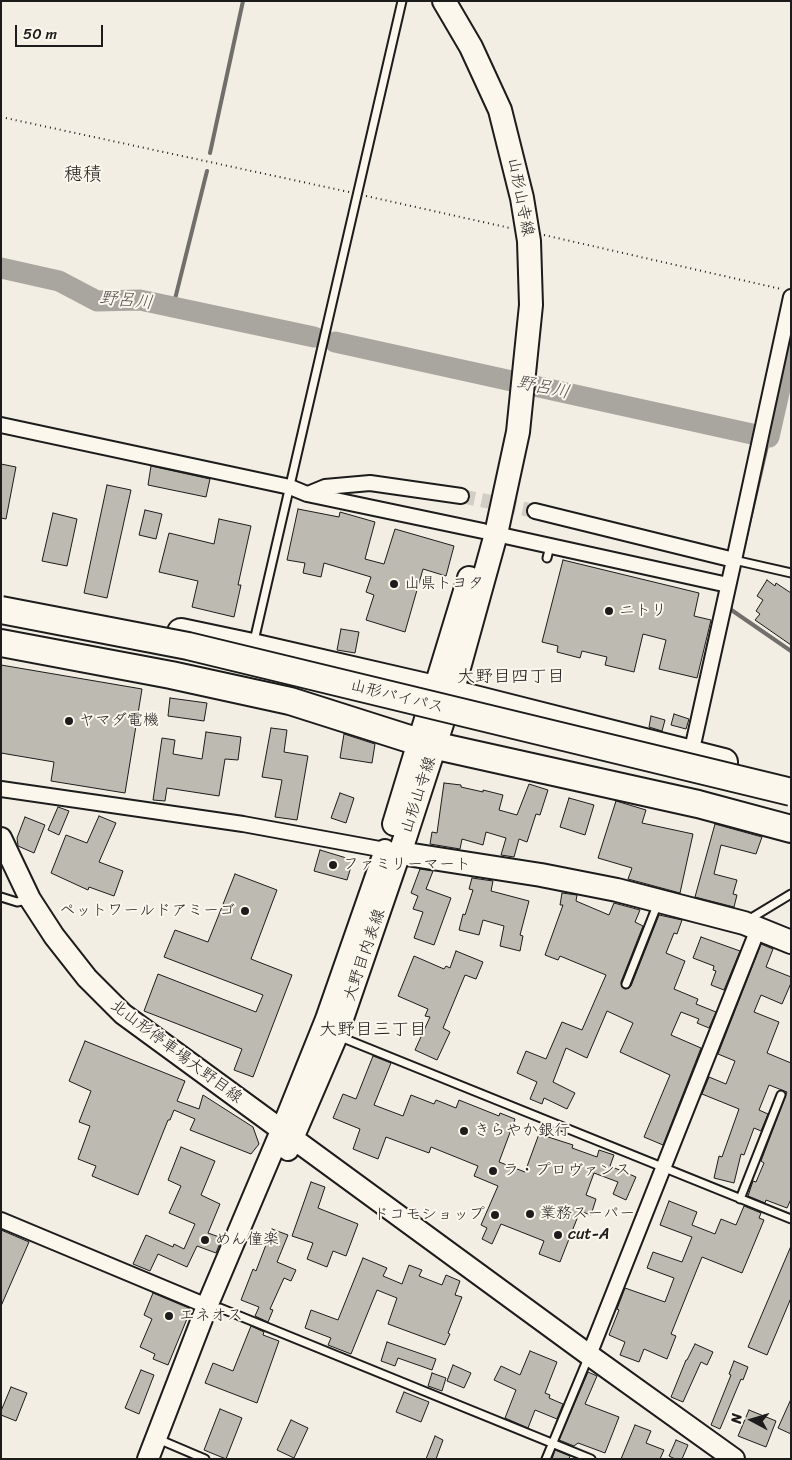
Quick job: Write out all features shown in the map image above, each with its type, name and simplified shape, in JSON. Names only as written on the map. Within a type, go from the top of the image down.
[{"type":"highway","points":[[1,599],[106,617],[252,647],[444,691],[517,705],[690,754],[791,778]]},
{"type":"highway","name":"山形バイパス","points":[[1,610],[188,646],[791,792]]},
{"type":"highway","name":"山形バイパス","points":[[1,630],[134,654],[274,683],[791,809]]},
{"type":"highway","points":[[1,643],[171,675],[290,701],[427,744],[698,804],[791,829]]},
{"type":"main road","name":"山形山寺線","points":[[444,1],[472,47],[500,110],[513,156],[528,231],[531,305],[526,363],[513,460],[489,532],[444,691],[393,852],[551,877],[617,890],[751,926],[791,942]]},
{"type":"main road","name":"山形山寺線","points":[[444,691],[493,558],[489,532]]},
{"type":"main road","name":"北山形停車場大野目線","points":[[1,838],[30,899],[54,936],[87,978],[123,1014],[734,1459]]},
{"type":"main road","name":"大野目内表線","points":[[287,1135],[337,1036],[393,852]]},
{"type":"main road","name":"大野目内表線","points":[[287,1135],[326,1018],[393,852]]},
{"type":"main road","points":[[148,1459],[287,1135]]},
{"type":"main road","points":[[163,1450],[214,1307]]},
{"type":"street","points":[[690,754],[734,560],[786,293]]},
{"type":"street","points":[[1,425],[290,487],[307,494],[489,532],[548,552],[728,585]]},
{"type":"street","points":[[307,494],[325,487],[370,483],[461,496]]},
{"type":"street","points":[[535,511],[734,560]]},
{"type":"street","points":[[1,789],[243,824],[393,852]]},
{"type":"street","points":[[589,1355],[663,1166],[751,926]]},
{"type":"street","points":[[1,1220],[214,1307]]},
{"type":"lane","points":[[252,647],[402,1]]},
{"type":"lane","points":[[734,560],[791,573]]},
{"type":"lane","points":[[751,926],[791,894]]},
{"type":"lane","points":[[1,897],[17,902],[30,899]]},
{"type":"lane","points":[[626,984],[658,902]]},
{"type":"lane","points":[[337,1036],[791,1219]]},
{"type":"lane","points":[[740,1198],[781,1095]]},
{"type":"lane","points":[[214,1307],[591,1459]]},
{"type":"lane","points":[[546,1459],[589,1355]]},
{"type":"lane","points":[[163,1450],[205,1459]]},
{"type":"path","points":[[1,117],[528,231],[786,293]]},
{"type":"building","points":[[1,464],[16,467],[6,519],[1,518]]},
{"type":"building","points":[[151,466],[210,479],[206,497],[148,485]]},
{"type":"building","points":[[107,485],[131,490],[107,598],[84,593]]},
{"type":"building","points":[[298,509],[339,517],[340,512],[375,522],[365,559],[384,564],[395,529],[454,546],[446,576],[423,569],[405,632],[366,620],[374,595],[366,592],[371,577],[324,563],[321,577],[303,573],[305,563],[287,560]]},
{"type":"building","points":[[145,510],[162,514],[156,539],[139,535]]},
{"type":"building","points":[[53,513],[77,519],[67,566],[42,561]]},
{"type":"building","points":[[219,519],[251,526],[238,585],[241,585],[234,617],[192,607],[198,581],[159,572],[169,533],[214,544]]},
{"type":"building","name":"ニトリ","points":[[563,560],[699,593],[694,616],[711,620],[697,678],[659,669],[666,640],[643,634],[634,672],[605,665],[607,657],[582,651],[580,658],[557,652],[558,646],[542,642]]},
{"type":"building","points":[[767,580],[775,586],[776,583],[791,593],[791,645],[755,620],[760,614],[756,611],[763,600],[757,596]]},
{"type":"building","points":[[341,629],[359,632],[355,653],[337,650]]},
{"type":"building","name":"ヤマダ電機","points":[[1,665],[142,689],[125,793],[51,781],[54,762],[1,753]]},
{"type":"building","points":[[170,698],[207,703],[204,721],[168,716]]},
{"type":"building","points":[[674,714],[689,719],[686,729],[671,725]]},
{"type":"building","points":[[651,716],[665,720],[662,731],[649,727]]},
{"type":"building","points":[[271,728],[287,730],[284,752],[308,756],[297,820],[275,817],[282,780],[262,777]]},
{"type":"building","points":[[206,732],[241,737],[238,760],[225,759],[219,796],[167,788],[165,801],[153,800],[162,738],[175,740],[173,754],[202,759]]},
{"type":"building","points":[[344,734],[375,744],[372,763],[340,758]]},
{"type":"building","points":[[444,783],[503,795],[499,810],[517,815],[529,784],[548,790],[540,815],[536,814],[527,842],[519,839],[514,857],[501,855],[506,838],[486,832],[483,845],[462,839],[460,849],[430,844],[432,832],[437,833]]},
{"type":"building","points":[[340,793],[354,798],[346,823],[331,818]]},
{"type":"building","points":[[569,798],[594,805],[585,835],[560,827]]},
{"type":"building","points":[[616,801],[646,810],[642,823],[693,834],[680,893],[628,879],[632,868],[598,858]]},
{"type":"building","points":[[58,807],[69,811],[59,835],[48,830]]},
{"type":"building","points":[[99,816],[116,823],[99,862],[123,871],[114,896],[89,887],[88,890],[51,873],[66,835],[87,843]]},
{"type":"building","points":[[25,817],[45,825],[34,853],[18,846],[17,838]]},
{"type":"building","points":[[715,824],[762,837],[756,854],[721,845],[714,874],[737,880],[733,894],[737,895],[734,907],[695,897]]},
{"type":"building","name":"ファミリーマート","points":[[320,850],[353,860],[347,880],[314,871]]},
{"type":"building","points":[[420,869],[433,871],[426,889],[451,898],[434,945],[414,938],[423,912],[413,909],[418,896],[411,893]]},
{"type":"building","points":[[235,874],[277,890],[251,959],[292,975],[253,1077],[234,1070],[242,1049],[144,1011],[158,974],[256,1012],[263,995],[164,957],[175,930],[208,942]]},
{"type":"building","points":[[472,878],[493,881],[491,891],[529,901],[520,935],[523,936],[520,951],[500,946],[504,926],[483,920],[479,935],[459,930],[463,914],[465,915],[473,890],[469,889]]},
{"type":"building","points":[[562,893],[577,895],[576,901],[609,915],[614,903],[640,910],[635,922],[643,926],[621,982],[622,987],[625,989],[631,986],[659,915],[682,920],[677,934],[674,933],[666,953],[685,961],[674,989],[698,999],[696,1004],[716,1012],[709,1028],[697,1023],[699,1019],[681,1012],[671,1035],[701,1048],[663,1145],[644,1137],[670,1075],[620,1052],[633,1023],[607,1011],[587,1058],[566,1048],[553,1082],[575,1093],[567,1109],[544,1098],[542,1104],[530,1099],[537,1082],[517,1073],[526,1051],[546,1059],[562,1022],[582,1030],[606,975],[560,956],[558,960],[545,955],[563,905],[560,905]]},
{"type":"building","points":[[701,937],[740,951],[724,990],[711,985],[716,971],[713,970],[714,966],[693,958]]},
{"type":"building","points":[[761,944],[773,949],[766,967],[791,977],[791,983],[782,1004],[761,995],[754,1012],[779,1022],[767,1053],[791,1063],[791,1199],[787,1208],[766,1200],[765,1203],[748,1196],[753,1181],[756,1182],[764,1163],[761,1161],[787,1092],[769,1085],[759,1110],[768,1114],[761,1131],[754,1128],[744,1155],[741,1154],[734,1183],[714,1178],[719,1156],[722,1157],[739,1109],[702,1094],[709,1077],[726,1084],[735,1061],[718,1054]]},
{"type":"building","points":[[456,951],[483,962],[476,979],[465,975],[443,1028],[450,1032],[437,1060],[415,1050],[430,1017],[425,1016],[428,1009],[398,996],[414,956],[444,969],[446,966],[450,968]]},
{"type":"building","points":[[85,1041],[185,1081],[177,1101],[199,1109],[203,1095],[253,1127],[259,1144],[251,1154],[190,1130],[195,1119],[174,1110],[170,1120],[168,1120],[138,1195],[92,1176],[96,1166],[78,1159],[90,1126],[79,1122],[91,1091],[69,1081]]},
{"type":"building","points":[[373,1056],[391,1063],[374,1105],[403,1116],[411,1095],[434,1104],[436,1100],[456,1108],[459,1100],[499,1116],[500,1113],[515,1119],[499,1162],[525,1172],[539,1134],[573,1145],[572,1148],[597,1157],[599,1150],[614,1155],[610,1166],[636,1177],[626,1200],[613,1194],[618,1182],[594,1173],[586,1195],[596,1199],[591,1215],[580,1211],[560,1262],[539,1254],[544,1241],[501,1224],[492,1244],[482,1239],[487,1228],[481,1225],[498,1186],[474,1176],[478,1166],[431,1147],[429,1153],[386,1137],[378,1159],[353,1149],[360,1129],[333,1118],[343,1094],[356,1099]]},
{"type":"building","points":[[181,1147],[215,1161],[201,1195],[220,1204],[208,1233],[222,1238],[216,1253],[197,1246],[187,1267],[158,1254],[150,1271],[133,1264],[146,1235],[173,1247],[174,1244],[184,1249],[195,1224],[169,1213],[181,1186],[168,1180]]},
{"type":"building","points":[[311,1182],[325,1187],[318,1208],[358,1224],[346,1256],[333,1251],[327,1267],[307,1259],[313,1243],[292,1236]]},
{"type":"building","points":[[669,1201],[697,1212],[692,1225],[715,1234],[721,1219],[736,1225],[744,1206],[761,1213],[759,1218],[764,1220],[742,1273],[702,1257],[671,1334],[676,1336],[667,1359],[644,1349],[639,1362],[620,1355],[625,1342],[609,1335],[625,1288],[665,1302],[674,1278],[647,1268],[653,1252],[682,1262],[692,1237],[660,1225]]},
{"type":"building","points":[[272,1229],[288,1235],[277,1262],[296,1270],[291,1281],[284,1278],[270,1309],[273,1310],[268,1322],[255,1316],[259,1307],[241,1300],[253,1269],[256,1271]]},
{"type":"building","points":[[1,1230],[29,1242],[1,1306]]},
{"type":"building","points":[[791,1246],[791,1298],[767,1355],[748,1347]]},
{"type":"building","points":[[363,1258],[387,1268],[383,1276],[402,1284],[409,1265],[422,1270],[419,1276],[442,1285],[446,1275],[460,1281],[455,1295],[462,1297],[445,1345],[388,1324],[397,1298],[377,1290],[351,1354],[328,1345],[331,1338],[305,1328],[311,1310],[338,1320]]},
{"type":"building","points":[[153,1293],[191,1309],[168,1365],[153,1359],[155,1354],[140,1347],[152,1319],[144,1315]]},
{"type":"building","points":[[251,1326],[264,1332],[263,1335],[279,1341],[257,1403],[205,1383],[213,1363],[233,1371]]},
{"type":"building","points":[[387,1342],[436,1359],[432,1370],[398,1358],[395,1366],[381,1361]]},
{"type":"building","points":[[695,1344],[713,1352],[707,1365],[701,1362],[683,1402],[671,1397],[686,1360]]},
{"type":"building","points":[[530,1351],[557,1362],[545,1393],[550,1395],[549,1398],[563,1404],[557,1419],[535,1410],[528,1428],[505,1418],[516,1390],[494,1380],[501,1366],[520,1375]]},
{"type":"building","points":[[734,1361],[748,1367],[720,1429],[711,1425],[731,1375],[729,1374]]},
{"type":"building","points":[[453,1365],[471,1373],[464,1388],[447,1381]]},
{"type":"building","points":[[141,1370],[154,1375],[139,1414],[125,1408]]},
{"type":"building","points":[[588,1372],[597,1376],[585,1404],[619,1417],[605,1453],[578,1443],[574,1446],[559,1440]]},
{"type":"building","points":[[432,1373],[446,1378],[442,1391],[428,1386]]},
{"type":"building","points":[[11,1387],[27,1393],[16,1421],[1,1415]]},
{"type":"building","points":[[404,1392],[429,1402],[421,1422],[396,1412]]},
{"type":"building","points":[[791,1399],[791,1434],[778,1428]]},
{"type":"building","points":[[220,1409],[242,1418],[226,1459],[204,1450]]},
{"type":"building","points":[[749,1410],[776,1421],[766,1447],[738,1436]]},
{"type":"building","points":[[291,1420],[308,1428],[294,1458],[277,1450]]},
{"type":"building","points":[[635,1425],[651,1431],[646,1443],[664,1450],[660,1459],[621,1459]]},
{"type":"building","points":[[435,1436],[443,1440],[436,1459],[426,1459]]},
{"type":"building","points":[[676,1440],[688,1445],[682,1459],[675,1459],[669,1456]]},
{"type":"building","points":[[555,1450],[570,1456],[569,1459],[552,1459]]},
{"type":"waterway","points":[[210,153],[243,1]]},
{"type":"waterway","points":[[173,307],[207,171]]},
{"type":"waterway","name":"野呂川","points":[[1,268],[59,281],[97,301],[140,300],[314,337]]},
{"type":"waterway","name":"野呂川","points":[[769,437],[791,340]]},
{"type":"waterway","name":"野呂川","points":[[335,342],[752,434]]},
{"type":"waterway","points":[[744,545],[769,437]]},
{"type":"waterway","points":[[731,605],[730,609],[791,651]]},
{"type":"tunnel","points":[[461,496],[535,511]]},
{"type":"place","name":"山県トヨタ","points":[[394,584]]},
{"type":"place","name":"ニトリ","points":[[609,611]]},
{"type":"place","name":"ヤマダ電機","points":[[69,721]]},
{"type":"place","name":"ファミリーマート","points":[[333,865]]},
{"type":"place","name":"ペットワールドアミーゴ","points":[[245,911]]},
{"type":"place","name":"きらやか銀行","points":[[464,1131]]},
{"type":"place","name":"ラ・プロヴァンス","points":[[493,1171]]},
{"type":"place","name":"業務スーパー","points":[[530,1214]]},
{"type":"place","name":"ドコモショップ","points":[[495,1215]]},
{"type":"place","name":"cut-A","points":[[558,1235]]},
{"type":"place","name":"めん僮楽","points":[[205,1240]]},
{"type":"place","name":"エネオス","points":[[169,1316]]},
{"type":"district","name":"穂積","points":[[83,175]]},
{"type":"district","name":"大野目四丁目","points":[[511,677]]},
{"type":"district","name":"大野目三丁目","points":[[373,1030]]}]
